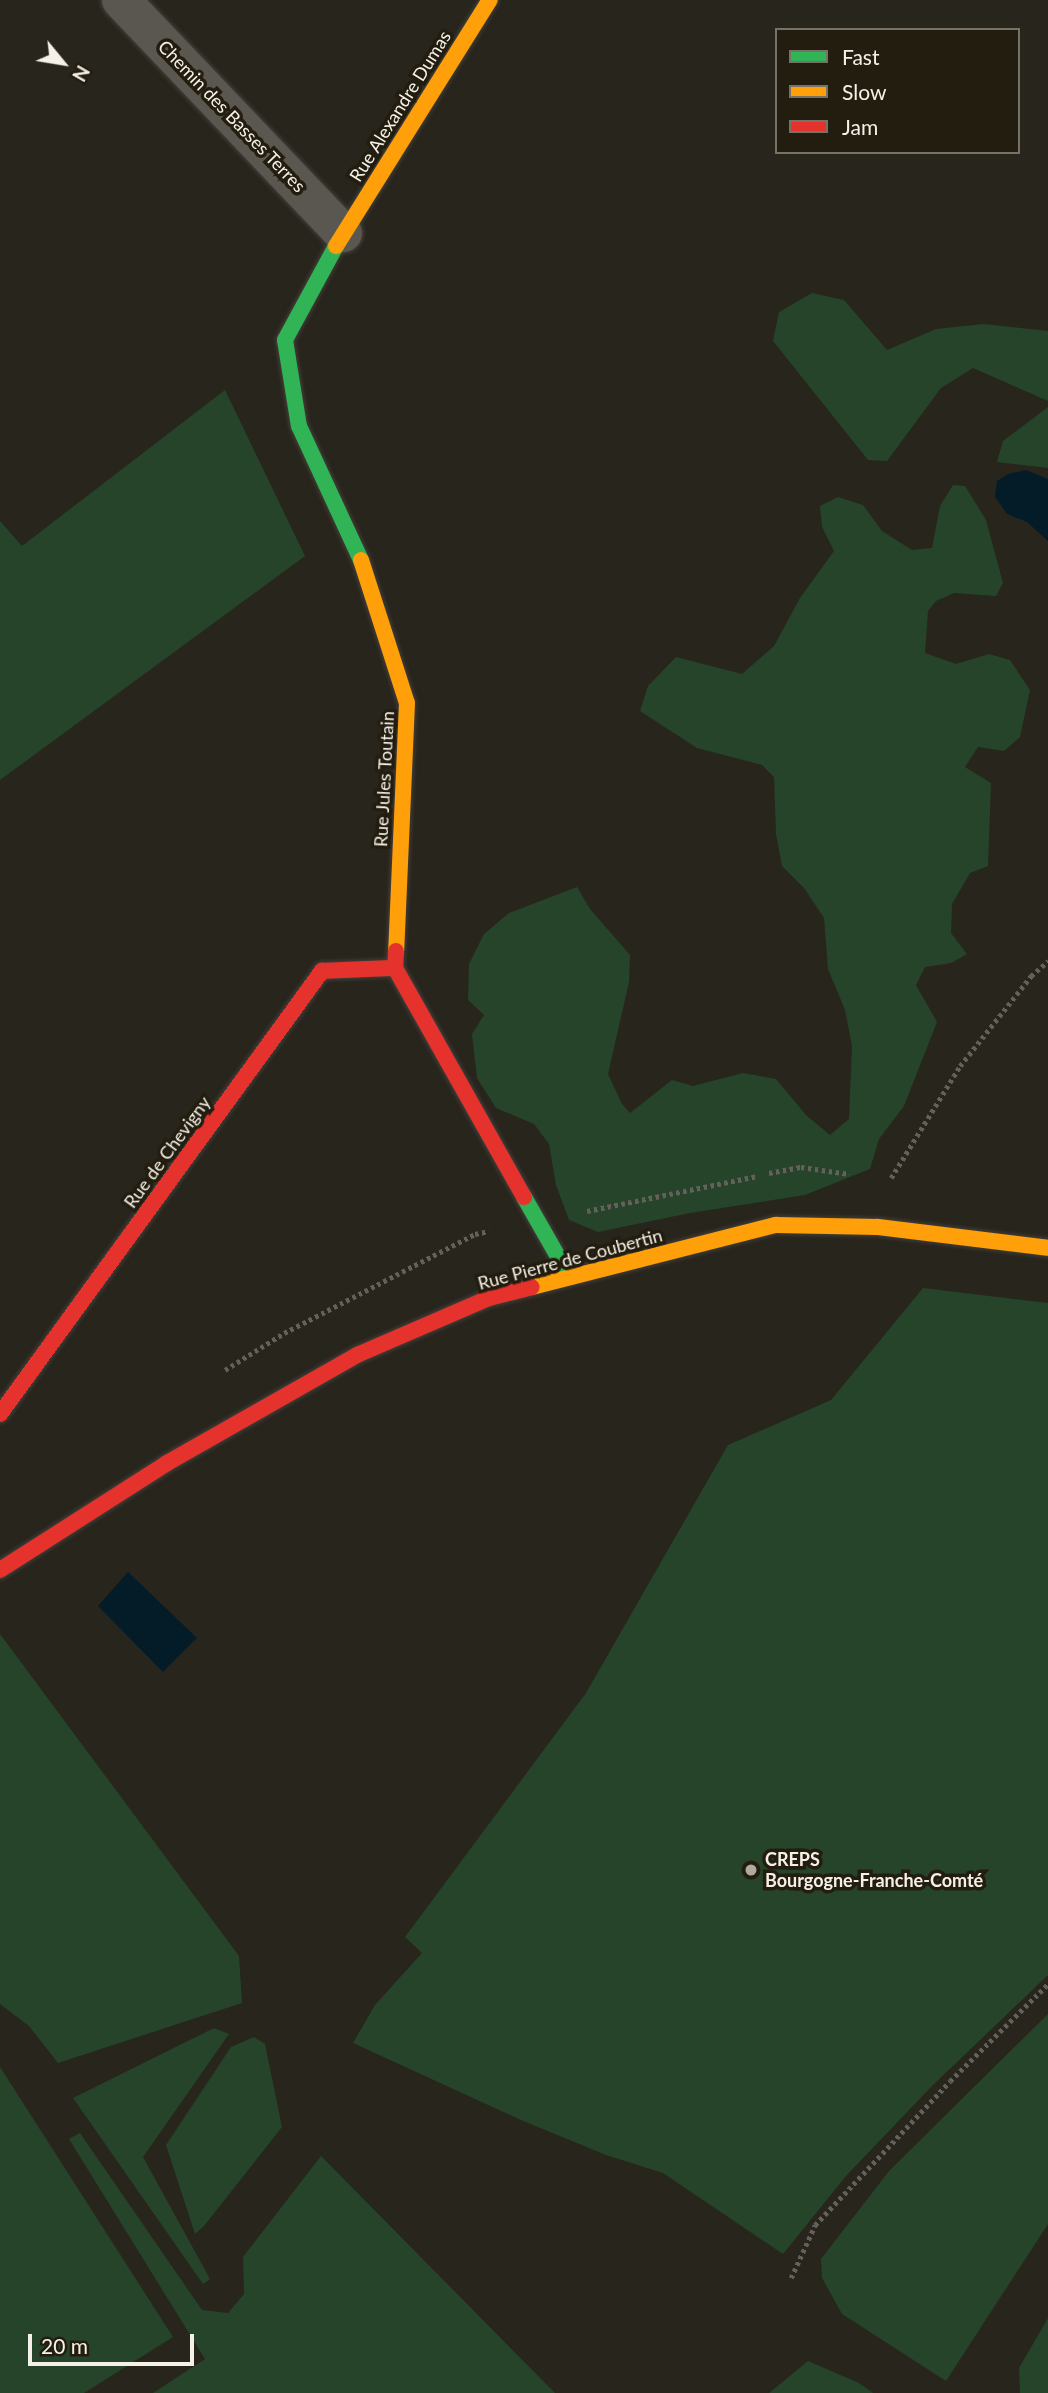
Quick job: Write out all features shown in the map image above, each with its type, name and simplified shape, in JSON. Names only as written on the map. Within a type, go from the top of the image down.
[{"type":"street","name":"Chemin des Basses Terres","points":[[121,0],[344,233]]},
{"type":"street","name":"Rue Alexandre Dumas","points":[[344,233],[490,0]]},
{"type":"street","name":"Rue Jules Toutain","points":[[344,233],[285,340],[299,426],[366,571],[407,703],[395,968]]},
{"type":"street","points":[[395,968],[569,1276]]},
{"type":"street","name":"Rue de Chevigny","points":[[0,1414],[322,971],[395,968]]},
{"type":"street","name":"Rue Pierre de Coubertin","points":[[0,1570],[167,1463],[357,1354],[489,1298],[776,1225],[878,1227],[1048,1248]]},
{"type":"path","points":[[878,1227],[889,1181],[960,1066],[1031,975],[1048,961]]},
{"type":"path","points":[[790,2278],[815,2225],[950,2081],[1048,1984]]},
{"type":"green space","points":[[812,293],[844,300],[887,350],[936,329],[984,324],[1048,331],[1048,401],[973,368],[941,388],[887,461],[868,460],[773,341],[779,312]]},
{"type":"green space","points":[[225,390],[305,556],[0,780],[0,521],[22,546]]},
{"type":"green space","points":[[1048,407],[1048,468],[997,462],[1003,441]]},
{"type":"green space","points":[[953,485],[965,486],[986,520],[1003,583],[996,596],[954,593],[936,601],[928,611],[925,653],[956,664],[989,654],[1010,660],[1030,690],[1020,737],[1004,751],[978,747],[965,767],[991,783],[988,866],[970,873],[952,904],[951,933],[967,954],[951,963],[925,967],[916,985],[937,1022],[904,1106],[879,1139],[870,1169],[805,1195],[690,1213],[598,1232],[569,1220],[556,1185],[549,1144],[534,1124],[496,1108],[477,1078],[472,1034],[484,1015],[468,1000],[469,964],[484,934],[509,913],[577,887],[590,909],[630,955],[629,982],[608,1074],[622,1104],[630,1113],[672,1080],[693,1086],[743,1073],[776,1079],[806,1115],[830,1135],[849,1119],[852,1046],[845,1010],[828,969],[824,918],[804,888],[782,866],[776,834],[774,777],[762,765],[697,748],[640,711],[648,686],[676,657],[742,674],[774,646],[800,598],[834,551],[822,527],[820,506],[838,497],[863,505],[882,531],[912,550],[932,548],[940,506]]},
{"type":"green space","points":[[923,1288],[1048,1303],[1048,1975],[931,2087],[846,2176],[783,2254],[663,2173],[606,2155],[521,2120],[353,2043],[375,2005],[422,1953],[405,1937],[586,1693],[728,1445],[831,1400]]},
{"type":"green space","points":[[0,1634],[239,1956],[242,2003],[58,2063],[29,2026],[0,2004]]},
{"type":"green space","points":[[1048,2014],[1048,2224],[946,2381],[842,2314],[822,2278],[821,2259],[889,2171]]},
{"type":"green space","points":[[214,2028],[229,2034],[143,2157],[210,2279],[203,2284],[73,2098]]},
{"type":"green space","points":[[254,2037],[265,2044],[282,2127],[195,2234],[166,2145],[231,2047]]},
{"type":"green space","points":[[0,2067],[173,2337],[84,2393],[0,2393]]},
{"type":"green space","points":[[80,2133],[202,2310],[228,2313],[244,2294],[243,2257],[321,2156],[555,2393],[153,2393],[205,2359],[69,2139]]},
{"type":"green space","points":[[1048,2318],[1048,2393],[1020,2393],[1019,2368]]},
{"type":"green space","points":[[808,2361],[859,2383],[873,2393],[769,2393]]},
{"type":"water","points":[[1026,470],[1048,479],[1048,541],[1027,522],[1007,514],[995,497],[997,481],[1008,474]]},
{"type":"water","points":[[128,1572],[197,1638],[163,1672],[98,1606]]},
{"type":"traffic: fast","points":[[336,246],[285,340],[299,426],[361,560]]},
{"type":"traffic: fast","points":[[524,1197],[569,1276]]},
{"type":"traffic: slow","points":[[336,246],[490,0]]},
{"type":"traffic: slow","points":[[361,560],[407,703],[396,951]]},
{"type":"traffic: slow","points":[[532,1287],[776,1225],[878,1227],[1048,1248]]},
{"type":"traffic: jam","points":[[396,951],[395,968],[524,1197]]},
{"type":"traffic: jam","points":[[0,1414],[322,971],[395,968]]},
{"type":"traffic: jam","points":[[0,1570],[167,1463],[357,1355],[489,1298],[532,1287]]},
{"type":"place","name":"CREPS Bourgogne-Franche-Comté","points":[[751,1870]]}]
